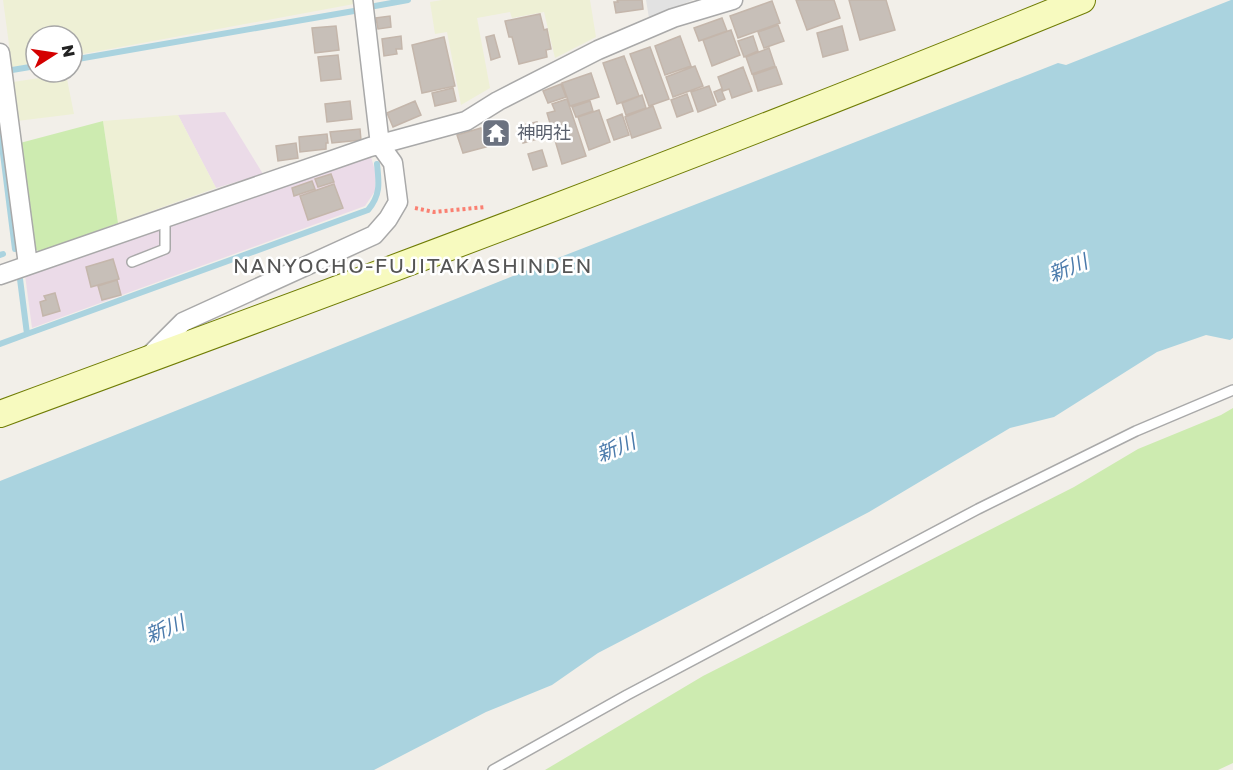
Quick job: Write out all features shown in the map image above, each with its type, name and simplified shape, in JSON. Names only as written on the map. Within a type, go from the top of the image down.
[{"type":"street","points":[[145,361],[183,322],[374,235],[388,219],[398,202],[393,163],[380,145],[363,0]]},
{"type":"street","points":[[0,275],[370,147],[466,121],[498,101],[598,50],[673,18],[733,0]]},
{"type":"street","points":[[0,414],[545,211],[1082,0]]},
{"type":"street","points":[[0,53],[28,265]]},
{"type":"lane","points":[[132,262],[165,249],[165,218]]},
{"type":"lane","points":[[494,770],[627,694],[978,509],[1136,431],[1233,390]]},
{"type":"path","points":[[398,202],[434,212],[492,207]]},
{"type":"shaded area","points":[[646,0],[693,0],[649,18]]},
{"type":"shaded area","points":[[225,112],[263,174],[216,188],[178,115]]},
{"type":"shaded area","points":[[371,157],[376,174],[375,191],[365,206],[32,328],[25,275]]},
{"type":"green space","points":[[3,0],[354,0],[354,4],[84,54],[84,24],[24,24],[24,65],[12,67]]},
{"type":"green space","points":[[442,0],[590,0],[596,37],[555,58],[544,12],[512,18],[510,12],[477,18],[490,88],[461,105],[447,32],[435,34],[430,2]]},
{"type":"green space","points":[[24,80],[24,84],[68,84],[74,114],[17,121],[13,82]]},
{"type":"green space","points":[[178,115],[216,188],[118,223],[103,121]]},
{"type":"green space","points":[[103,121],[118,223],[40,252],[33,248],[20,143]]},
{"type":"green space","points":[[1233,408],[1233,763],[1218,770],[545,770],[703,676],[1074,487],[1138,449]]},
{"type":"water","name":"新川","points":[[1233,0],[1233,338],[1230,340],[1206,335],[1157,352],[1054,417],[1010,428],[869,512],[598,653],[552,685],[486,712],[374,770],[0,770],[0,481],[563,256],[1058,63],[1066,65]]},
{"type":"building","points":[[617,0],[642,0],[643,9],[616,13],[614,2],[618,2]]},
{"type":"building","points":[[796,0],[834,0],[840,18],[807,30]]},
{"type":"building","points":[[849,0],[886,0],[895,30],[860,40]]},
{"type":"building","points":[[772,1],[780,23],[738,38],[730,16]]},
{"type":"building","points":[[540,14],[544,30],[547,29],[551,49],[546,50],[547,57],[519,64],[505,21]]},
{"type":"building","points":[[390,16],[391,27],[378,29],[376,18]]},
{"type":"building","points":[[722,18],[727,31],[699,41],[694,28]]},
{"type":"building","points":[[778,25],[784,41],[764,48],[758,32]]},
{"type":"building","points":[[336,26],[339,50],[315,53],[312,28]]},
{"type":"building","points":[[842,26],[848,50],[823,57],[817,33]]},
{"type":"building","points":[[731,30],[740,55],[712,66],[703,40]]},
{"type":"building","points":[[494,35],[500,57],[491,60],[486,37]]},
{"type":"building","points":[[401,36],[402,49],[396,49],[397,54],[384,56],[382,39]]},
{"type":"building","points":[[680,36],[691,66],[665,75],[655,46]]},
{"type":"building","points":[[753,36],[758,51],[744,57],[738,41]]},
{"type":"building","points":[[444,37],[455,86],[422,93],[412,45]]},
{"type":"building","points":[[650,47],[669,99],[649,106],[630,54]]},
{"type":"building","points":[[769,48],[775,66],[752,74],[746,57]]},
{"type":"building","points":[[338,55],[341,79],[321,81],[318,57]]},
{"type":"building","points":[[624,56],[639,96],[617,104],[603,63]]},
{"type":"building","points":[[695,66],[703,86],[673,97],[666,77]]},
{"type":"building","points":[[743,67],[752,91],[732,98],[729,89],[723,91],[718,77]]},
{"type":"building","points":[[776,67],[782,84],[758,91],[753,75]]},
{"type":"building","points":[[591,73],[599,97],[570,106],[562,83]]},
{"type":"building","points":[[561,84],[566,97],[548,103],[543,91]]},
{"type":"building","points":[[709,86],[716,105],[698,112],[691,92]]},
{"type":"building","points":[[453,88],[456,101],[435,106],[432,93]]},
{"type":"building","points":[[721,89],[725,99],[718,102],[714,92]]},
{"type":"building","points":[[687,94],[693,111],[677,117],[671,100]]},
{"type":"building","points":[[642,95],[646,108],[626,115],[622,103]]},
{"type":"building","points":[[567,99],[586,156],[562,164],[547,113],[555,111],[552,104]]},
{"type":"building","points":[[350,101],[352,119],[327,122],[325,104]]},
{"type":"building","points":[[415,101],[421,115],[393,127],[387,113]]},
{"type":"building","points":[[590,101],[593,111],[576,117],[572,107]]},
{"type":"building","points":[[653,106],[661,128],[632,138],[625,117]]},
{"type":"building","points":[[599,110],[610,142],[589,150],[578,117]]},
{"type":"building","points":[[622,114],[629,135],[614,140],[607,120]]},
{"type":"building","points":[[537,122],[541,138],[523,143],[518,126]]},
{"type":"building","points":[[502,127],[504,134],[494,137],[496,144],[487,146],[483,130]]},
{"type":"building","points":[[481,128],[486,147],[463,153],[457,135]]},
{"type":"building","points":[[360,129],[361,140],[332,143],[330,132]]},
{"type":"building","points":[[327,134],[326,149],[300,152],[299,137]]},
{"type":"building","points":[[296,143],[298,158],[278,161],[276,146]]},
{"type":"building","points":[[542,150],[547,166],[533,170],[528,154]]},
{"type":"building","points":[[331,174],[334,182],[318,187],[315,179]]},
{"type":"building","points":[[312,181],[315,189],[294,196],[292,188]]},
{"type":"building","points":[[334,184],[343,208],[308,220],[300,196]]},
{"type":"building","points":[[113,259],[119,279],[91,287],[86,267]]},
{"type":"building","points":[[117,280],[121,295],[102,300],[98,286]]},
{"type":"building","points":[[55,293],[60,311],[43,316],[40,302],[46,300],[44,296]]},
{"type":"waterway","points":[[375,6],[408,0]]},
{"type":"waterway","points":[[84,58],[354,11]]},
{"type":"waterway","points":[[12,70],[24,68]]},
{"type":"waterway","points":[[0,130],[15,249]]},
{"type":"waterway","points":[[27,334],[368,210],[377,194],[377,164]]},
{"type":"waterway","points":[[0,344],[27,334],[20,279]]},
{"type":"place","name":"神明社","points":[[496,133]]},
{"type":"district","name":"NANYOCHO-FUJITAKASHINDEN","points":[[413,266]]}]
